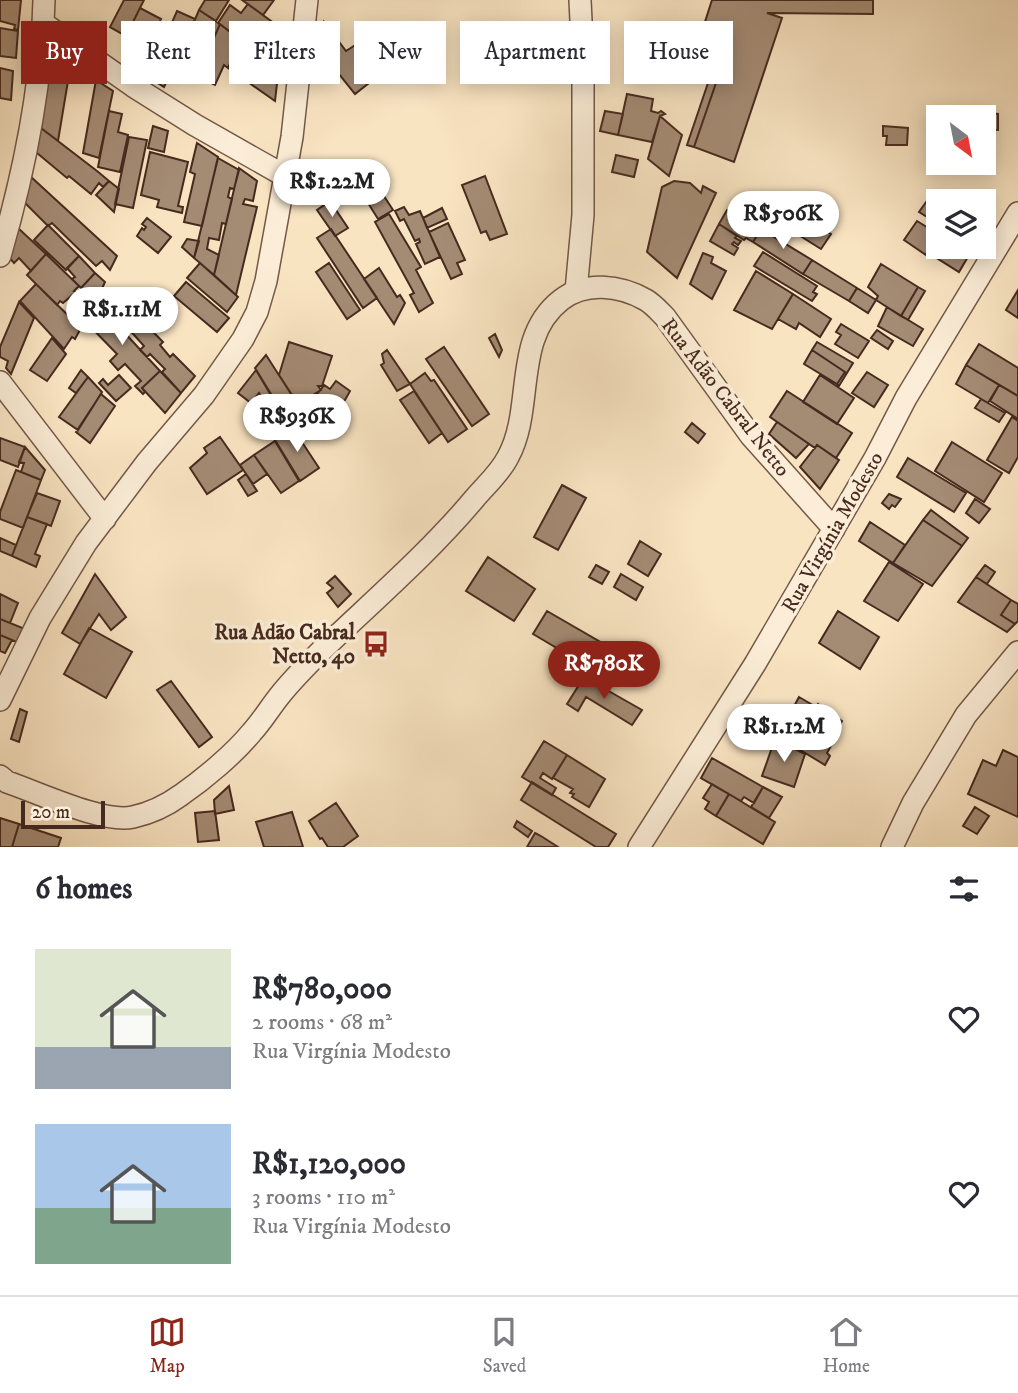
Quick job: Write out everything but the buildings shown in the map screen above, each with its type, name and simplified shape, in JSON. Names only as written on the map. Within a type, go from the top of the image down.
[{"type":"street","points":[[43,21],[44,0]]},
{"type":"street","points":[[0,700],[40,618],[86,543],[147,462],[204,395],[243,339],[257,312],[266,281],[292,137],[307,0]]},
{"type":"street","points":[[0,776],[7,782],[106,817],[130,818],[158,810],[182,795],[252,733],[281,694],[319,653],[442,535],[496,475],[508,457],[518,433],[527,365],[536,336],[551,308],[576,291],[583,215],[583,62],[580,0]]},
{"type":"street","points":[[107,66],[195,125],[285,176]]},
{"type":"street","points":[[0,256],[23,165],[36,84]]},
{"type":"street","name":"Rua Virgínia Modesto","points":[[639,847],[755,664],[906,398],[1018,213]]},
{"type":"street","name":"Rua Adão Cabral Netto","points":[[576,291],[598,286],[629,292],[648,301],[673,328],[751,436],[834,529]]},
{"type":"street","points":[[0,382],[104,519]]},
{"type":"street","points":[[891,847],[913,803],[966,715],[1018,652]]},
{"type":"place","name":"Rua Adão Cabral Netto, 40","points":[[376,644]]}]
